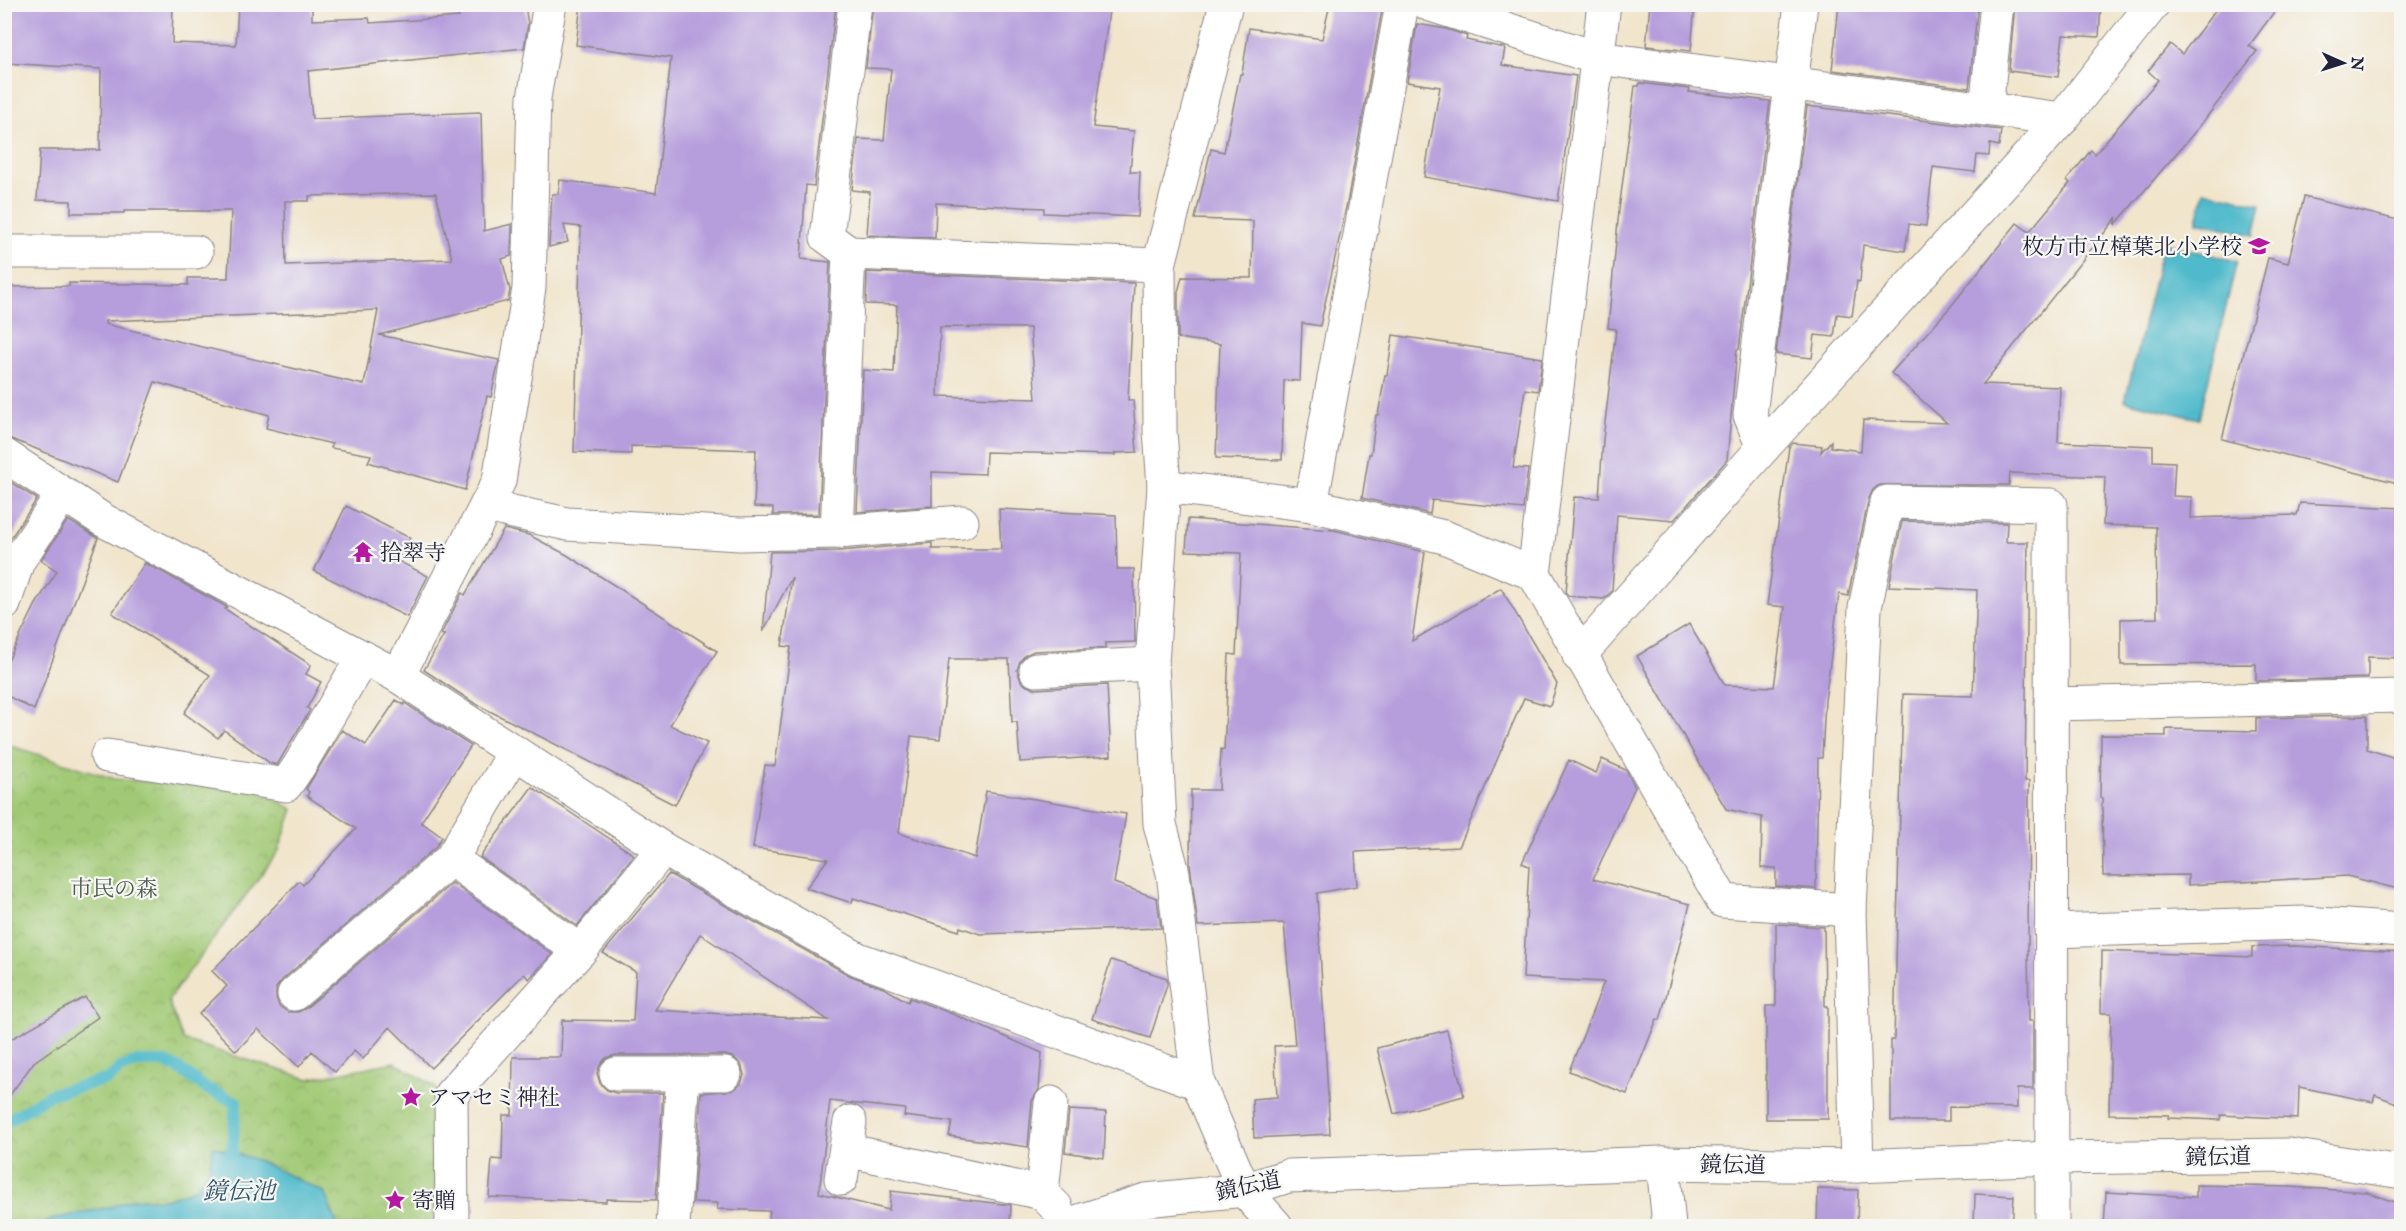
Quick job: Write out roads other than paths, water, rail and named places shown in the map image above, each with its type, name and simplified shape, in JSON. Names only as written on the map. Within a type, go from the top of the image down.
[{"type":"street","points":[[398,676],[499,480],[529,288],[534,98],[550,4]]},
{"type":"street","points":[[855,4],[827,237],[849,253],[1159,265]]},
{"type":"street","points":[[1226,4],[1159,265],[1160,431],[1164,486],[1152,664],[1160,824],[1173,873],[1198,1083],[1244,1190],[1275,1227]]},
{"type":"street","points":[[1311,506],[1402,4]]},
{"type":"street","points":[[1428,4],[1597,58],[2062,119]]},
{"type":"street","points":[[1604,4],[1534,574],[1723,901],[1850,910]]},
{"type":"street","points":[[1763,448],[1749,415],[1801,4]]},
{"type":"street","points":[[1986,109],[1997,4]]},
{"type":"street","points":[[1580,656],[1763,448],[2062,119],[2153,4]]},
{"type":"street","points":[[4,252],[196,252]]},
{"type":"street","points":[[837,532],[849,253]]},
{"type":"street","points":[[4,455],[103,520],[398,676],[663,849],[858,959],[1198,1083]]},
{"type":"street","points":[[1164,486],[1311,506],[1444,537],[1534,574]]},
{"type":"street","points":[[4,604],[18,561],[63,494]]},
{"type":"street","points":[[1857,1166],[1850,910],[1865,608],[1887,502],[2051,505],[2052,1227]]},
{"type":"street","points":[[486,506],[567,524],[740,534],[837,532],[962,522]]},
{"type":"street","points":[[107,756],[286,785],[363,657]]},
{"type":"street","points":[[1036,669],[1152,664]]},
{"type":"street","points":[[2051,704],[2402,696]]},
{"type":"street","points":[[294,994],[451,859],[514,752]]},
{"type":"street","points":[[452,1227],[444,1119],[451,1094],[580,951],[663,849]]},
{"type":"street","points":[[451,859],[580,951]]},
{"type":"street","points":[[2051,931],[2305,923],[2402,930]]},
{"type":"street","points":[[616,1074],[724,1074]]},
{"type":"street","points":[[672,1227],[683,1074]]},
{"type":"street","points":[[1042,1193],[1051,1103]]},
{"type":"street","points":[[846,1151],[1042,1193],[1072,1225]]},
{"type":"street","name":"鏡伝道","points":[[1072,1225],[1146,1200],[1244,1190],[1288,1176],[1663,1163],[1857,1166],[2051,1158],[2289,1155],[2402,1172]]},
{"type":"street","points":[[1663,1163],[1669,1227]]},
{"type":"water","points":[[2204,191],[2261,204],[2254,235],[2197,222]]},
{"type":"water","points":[[2163,243],[2237,261],[2199,419],[2125,401]]},
{"type":"water","name":"鏡伝池","points":[[213,1146],[257,1160],[324,1192],[338,1226],[37,1226],[53,1219],[110,1207],[132,1199],[165,1199],[195,1189],[209,1170]]},
{"type":"waterway","points":[[4,1123],[51,1094],[108,1079],[121,1068],[138,1062],[163,1062],[178,1068],[207,1089],[236,1102],[232,1152]]},
{"type":"place","name":"枚方市立樟葉北小学校","points":[[2259,246]]},
{"type":"place","name":"拾翠寺","points":[[363,552]]},
{"type":"place","name":"アマセミ神社","points":[[411,1097]]},
{"type":"place","name":"寄贈","points":[[395,1200]]},
{"type":"park label","name":"市民の森","points":[[114,888]]}]
